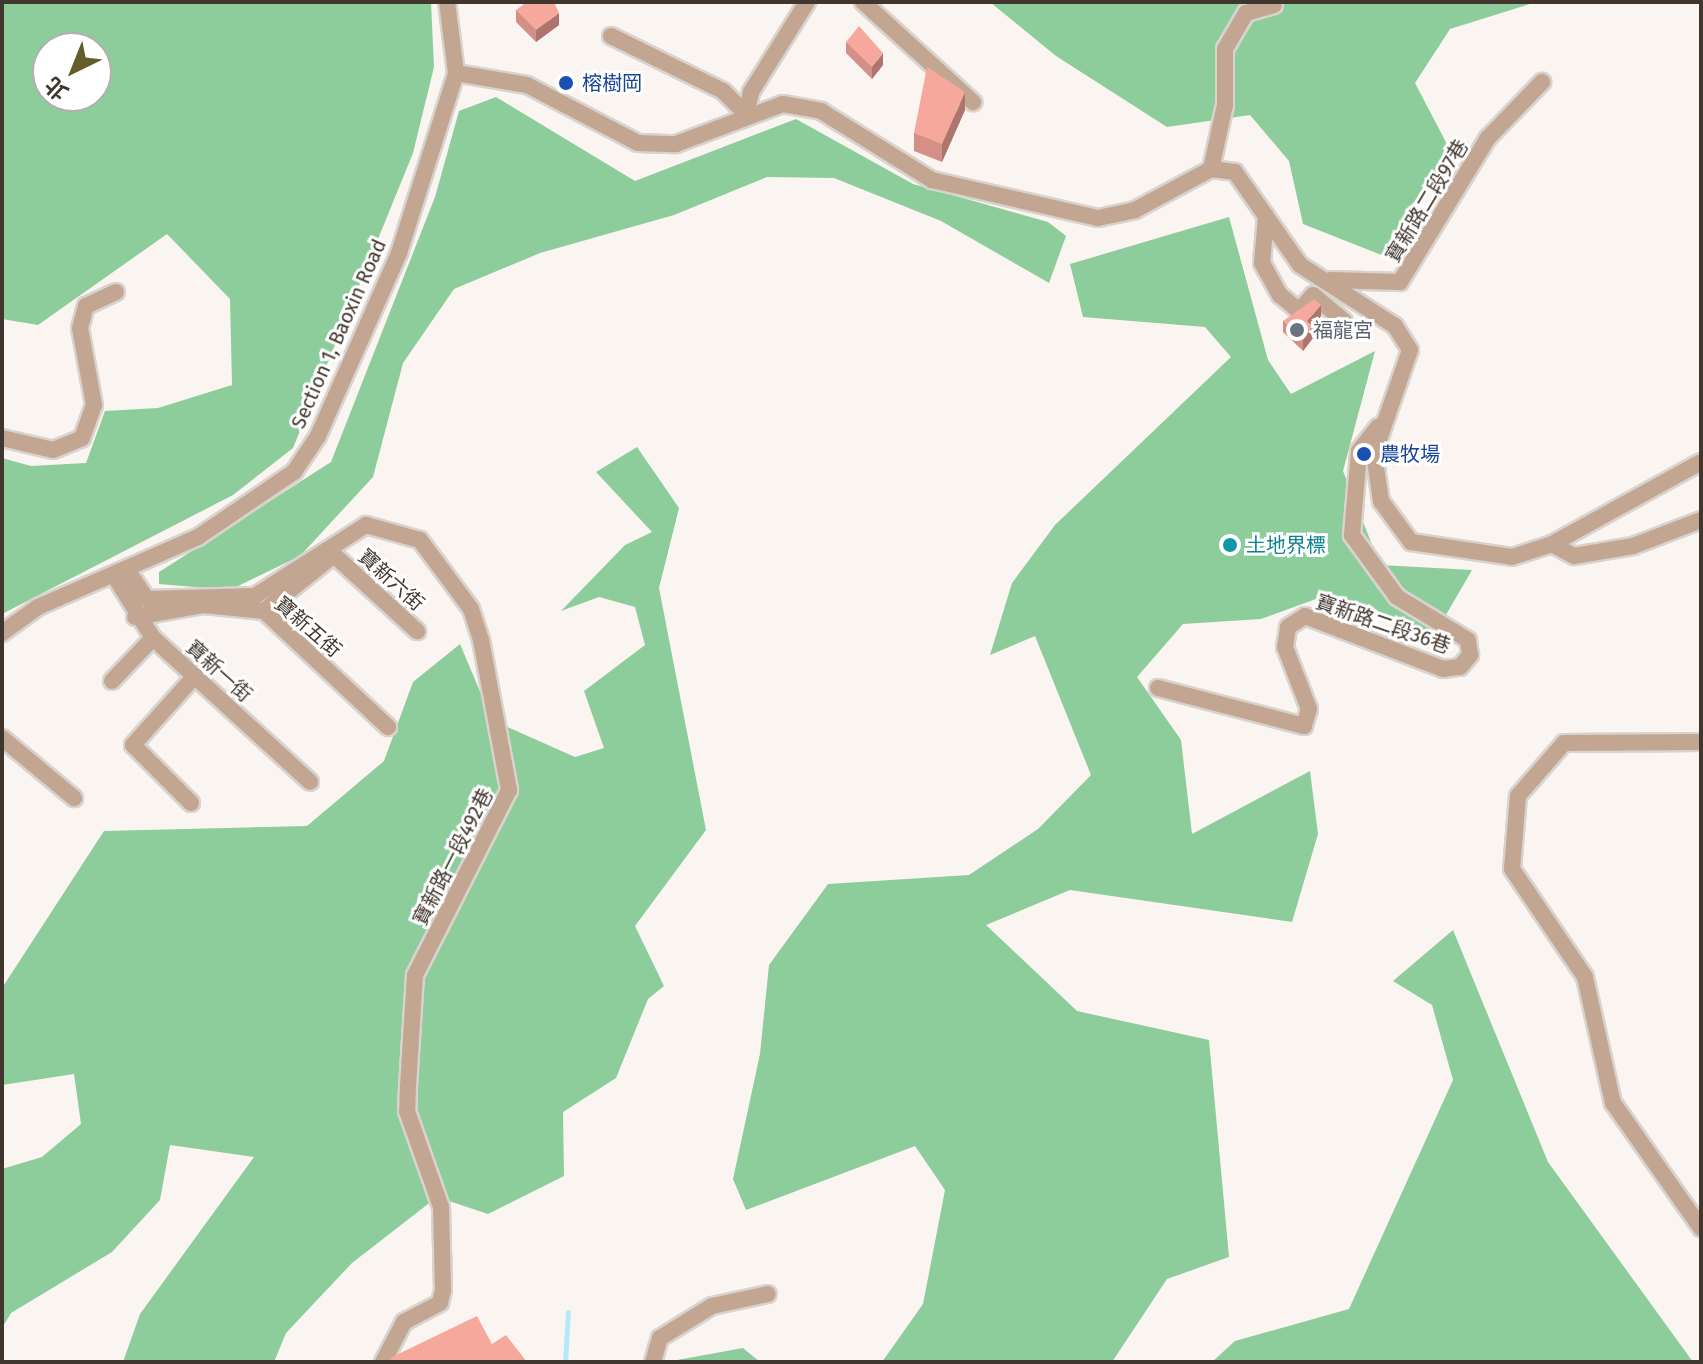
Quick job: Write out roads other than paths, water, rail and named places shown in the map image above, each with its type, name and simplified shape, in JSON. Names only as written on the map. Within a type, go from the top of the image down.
[{"type":"street","points":[[447,2],[456,73],[527,85],[638,143],[676,144],[746,114],[783,104],[821,111],[932,180],[1098,218],[1135,210],[1211,169],[1235,172],[1266,216],[1281,244],[1321,279],[1395,326],[1410,350],[1382,423],[1374,454],[1381,501],[1411,542],[1512,557],[1552,544],[1701,462]]},
{"type":"street","points":[[746,114],[751,92],[807,2]]},
{"type":"street","points":[[863,2],[973,102]]},
{"type":"street","points":[[1211,169],[1225,105],[1225,49],[1246,13],[1274,5]]},
{"type":"street","points":[[611,36],[723,91],[746,114]]},
{"type":"street","name":"Section 1, Baoxin Road","points":[[2,633],[38,607],[122,574],[198,537],[294,472],[318,436],[399,253],[456,73]]},
{"type":"street","name":"寶新路二段97巷","points":[[1321,279],[1367,286],[1400,282],[1488,138],[1542,82]]},
{"type":"street","points":[[1266,216],[1262,263],[1280,295],[1299,311],[1313,295],[1344,321]]},
{"type":"street","points":[[2,438],[53,450],[82,438],[94,405],[80,328],[86,306],[116,292]]},
{"type":"street","name":"寶新路二段36巷","points":[[1158,688],[1304,726],[1309,709],[1285,647],[1288,627],[1305,616],[1443,669],[1460,667],[1470,655],[1468,640],[1397,597],[1352,535],[1359,451],[1382,423]]},
{"type":"street","points":[[1552,544],[1574,556],[1633,546],[1701,520]]},
{"type":"street","name":"寶新路一段492巷","points":[[122,574],[147,599],[255,596],[366,525],[420,540],[471,609],[481,640],[509,790],[415,975],[407,1111],[441,1207],[443,1290],[440,1303],[404,1322],[383,1362]]},
{"type":"street","name":"寶新六街","points":[[264,611],[334,555],[417,631]]},
{"type":"street","name":"寶新一街","points":[[122,574],[135,617],[153,638],[310,782]]},
{"type":"street","name":"寶新五街","points":[[135,617],[204,605],[264,611],[388,727]]},
{"type":"street","points":[[112,681],[153,638]]},
{"type":"street","points":[[191,803],[133,745],[195,676]]},
{"type":"street","points":[[2,738],[74,798]]},
{"type":"street","points":[[1701,742],[1564,743],[1518,796],[1512,869],[1585,977],[1613,1103],[1701,1228]]},
{"type":"street","points":[[653,1362],[660,1338],[712,1306],[768,1294]]},
{"type":"waterway","points":[[565,1362],[568,1312]]},
{"type":"place","name":"榕樹岡","points":[[566,83]]},
{"type":"place","name":"福龍宮","points":[[1297,330]]},
{"type":"place","name":"農牧場","points":[[1364,454]]},
{"type":"place","name":"土地界標","points":[[1230,545]]}]
